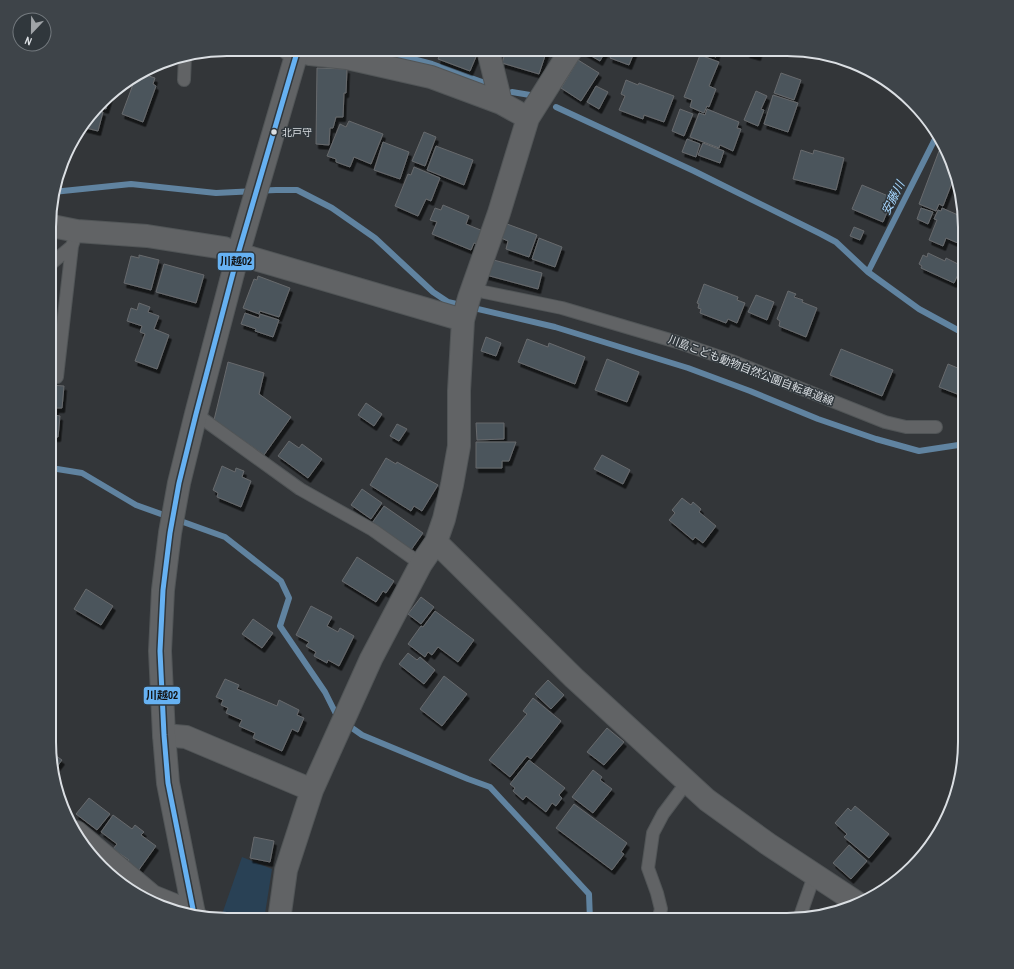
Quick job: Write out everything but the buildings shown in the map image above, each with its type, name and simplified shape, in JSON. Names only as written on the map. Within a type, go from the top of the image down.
[{"type":"street","points":[[193,910],[168,783],[160,651],[163,590],[171,526],[196,414],[238,254],[293,56]]},
{"type":"street","points":[[328,56],[347,58],[431,77],[501,103],[528,118]]},
{"type":"street","points":[[489,56],[501,103]]},
{"type":"street","points":[[280,913],[286,870],[312,790],[371,659],[421,564],[436,542],[444,519],[452,486],[458,446],[459,391],[464,320],[472,288],[499,213],[528,118],[567,56]]},
{"type":"street","points":[[56,228],[74,238],[147,236],[224,248],[238,254],[464,320]]},
{"type":"street","points":[[436,542],[574,678],[687,782],[719,809],[768,844],[814,876],[852,900]]},
{"type":"street","points":[[164,735],[186,737],[312,790]]},
{"type":"street","points":[[89,843],[149,894]]},
{"type":"lane","points":[[184,80],[185,62]]},
{"type":"lane","points":[[56,258],[74,238]]},
{"type":"lane","points":[[57,377],[74,238]]},
{"type":"lane","name":"川島こども動物自然公園自転車道線","points":[[472,288],[484,292],[562,308],[671,340],[732,361],[890,424],[906,427],[936,426]]},
{"type":"lane","points":[[196,414],[300,490],[373,530],[421,564]]},
{"type":"lane","points":[[660,913],[661,909],[657,892],[648,868],[653,832],[663,814],[687,782]]},
{"type":"lane","points":[[801,913],[814,876]]},
{"type":"shaded area","points":[[242,857],[272,869],[265,913],[222,913]]},
{"type":"waterway","points":[[401,56],[432,64],[485,83]]},
{"type":"waterway","points":[[512,92],[530,95]]},
{"type":"waterway","points":[[556,107],[694,171],[836,242],[868,272],[919,309],[958,330]]},
{"type":"waterway","name":"安藤川","points":[[868,272],[934,141]]},
{"type":"waterway","points":[[60,191],[131,184],[216,193],[297,190],[332,208],[375,238],[433,292],[448,302],[555,327],[688,368],[750,391],[818,419],[876,439],[919,451],[958,445]]},
{"type":"waterway","points":[[56,469],[82,473],[136,505],[225,537],[281,581],[289,598],[280,626],[325,692],[338,718]]},
{"type":"waterway","points":[[345,723],[362,735],[490,787],[589,894],[590,913]]},
{"type":"transit line","name":"川越02","points":[[193,910],[168,783],[160,651],[163,590],[170,533],[179,483],[196,414],[238,254],[296,56]]},
{"type":"place","name":"北戸守","points":[[274,132]]}]
